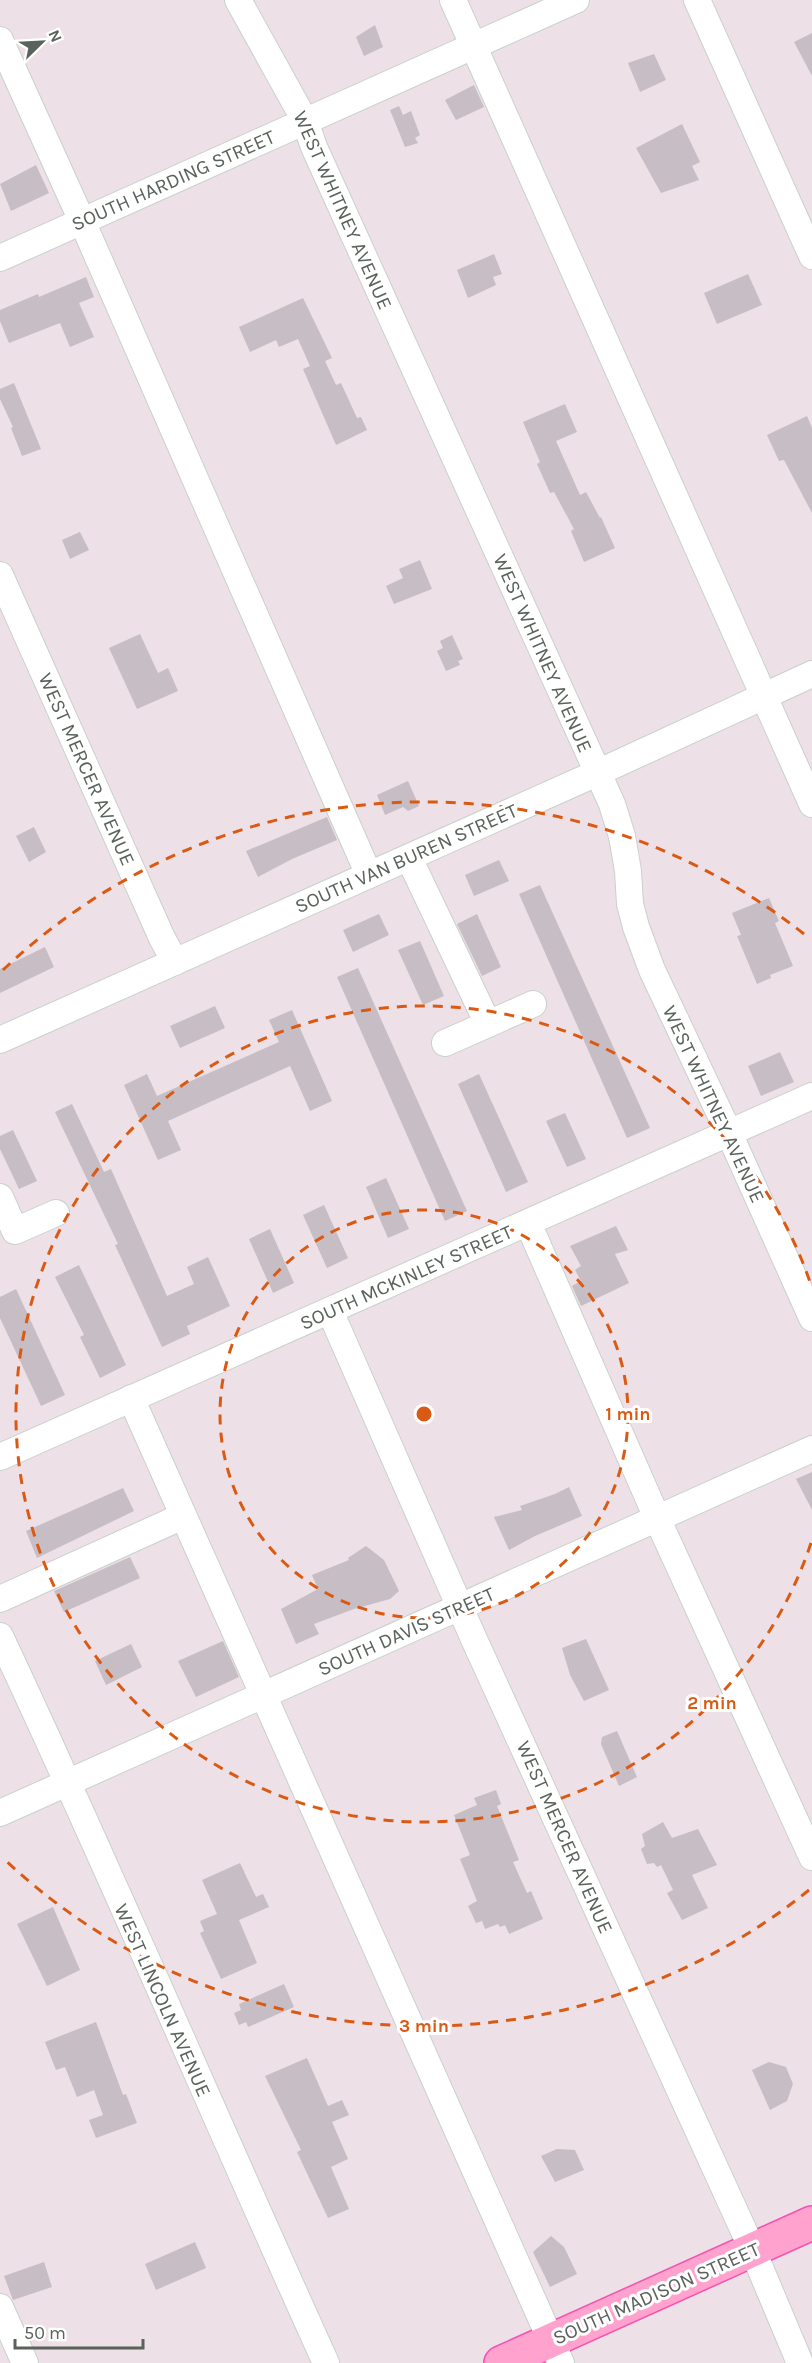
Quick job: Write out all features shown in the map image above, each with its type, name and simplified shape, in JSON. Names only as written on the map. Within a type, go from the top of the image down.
[{"type":"main road","name":"SOUTH MADISON STREET","points":[[501,2363],[556,2352],[812,2223]]},
{"type":"street","name":"WEST WHITNEY AVENUE","points":[[238,0],[305,121],[314,147],[612,804],[622,836],[628,871],[630,904],[656,980],[729,1133],[812,1318]]},
{"type":"street","points":[[453,0],[812,804]]},
{"type":"street","name":"SOUTH HARDING STREET","points":[[0,258],[576,0]]},
{"type":"street","points":[[697,0],[812,256]]},
{"type":"street","points":[[0,40],[82,221],[369,875]]},
{"type":"street","name":"WEST MERCER AVENUE","points":[[0,575],[162,938],[175,962]]},
{"type":"street","name":"SOUTH VAN BUREN STREET","points":[[0,1040],[409,858],[812,674]]},
{"type":"street","points":[[409,858],[488,1024]]},
{"type":"street","points":[[445,1043],[533,1004]]},
{"type":"street","name":"SOUTH MCKINLEY STREET","points":[[0,1457],[812,1096]]},
{"type":"street","points":[[0,1197],[7,1234],[56,1213]]},
{"type":"street","points":[[528,1223],[657,1518],[812,1857]]},
{"type":"street","name":"WEST MERCER AVENUE","points":[[330,1311],[753,2251],[800,2363]]},
{"type":"street","points":[[132,1398],[262,1695],[556,2352]]},
{"type":"street","name":"SOUTH DAVIS STREET","points":[[0,1813],[812,1449]]},
{"type":"street","points":[[0,1599],[183,1516]]},
{"type":"street","name":"WEST LINCOLN AVENUE","points":[[0,1636],[326,2363]]},
{"type":"street","points":[[0,2307],[25,2363]]},
{"type":"building","points":[[375,25],[383,47],[364,56],[356,37]]},
{"type":"building","points":[[812,33],[812,76],[794,42]]},
{"type":"building","points":[[654,54],[666,80],[640,92],[628,63]]},
{"type":"building","points":[[474,85],[484,107],[456,120],[445,100]]},
{"type":"building","points":[[399,106],[403,115],[411,111],[420,135],[415,138],[418,143],[405,147],[390,110]]},
{"type":"building","points":[[682,124],[700,162],[692,166],[699,180],[661,193],[636,148]]},
{"type":"building","points":[[36,165],[49,193],[11,211],[0,184]]},
{"type":"building","points":[[494,254],[502,274],[493,277],[496,285],[468,298],[457,270]]},
{"type":"building","points":[[748,274],[762,305],[717,324],[704,293]]},
{"type":"building","points":[[86,277],[94,297],[79,303],[94,337],[70,347],[60,323],[9,343],[0,321],[0,310],[38,294],[39,297]]},
{"type":"building","points":[[303,298],[332,358],[325,361],[336,385],[341,383],[357,418],[361,417],[367,430],[336,445],[303,369],[310,366],[298,339],[279,347],[276,340],[250,352],[239,327]]},
{"type":"building","points":[[14,383],[41,449],[22,456],[11,428],[13,427],[0,399],[0,389]]},
{"type":"building","points":[[565,404],[577,432],[556,441],[580,495],[586,492],[601,517],[615,548],[584,562],[571,531],[574,529],[554,492],[550,493],[537,464],[540,462],[523,422]]},
{"type":"building","points":[[807,416],[812,428],[812,513],[784,460],[779,461],[767,435]]},
{"type":"building","points":[[80,532],[89,550],[70,559],[62,540]]},
{"type":"building","points":[[420,560],[432,589],[394,604],[386,586],[403,578],[399,569]]},
{"type":"building","points":[[140,634],[158,673],[168,668],[178,691],[137,709],[109,648]]},
{"type":"building","points":[[452,635],[463,659],[458,661],[460,665],[446,671],[437,651],[443,648],[440,641]]},
{"type":"building","points":[[408,781],[419,806],[408,811],[403,807],[385,815],[377,795]]},
{"type":"building","points":[[327,817],[337,840],[292,859],[258,877],[246,851]]},
{"type":"building","points":[[34,827],[46,852],[29,862],[16,836]]},
{"type":"building","points":[[499,860],[509,881],[474,896],[465,875]]},
{"type":"building","points":[[540,885],[650,1128],[627,1138],[519,894]]},
{"type":"building","points":[[769,898],[779,921],[775,923],[793,966],[770,975],[771,978],[757,984],[737,936],[741,935],[732,913]]},
{"type":"building","points":[[379,914],[389,935],[353,952],[343,930]]},
{"type":"building","points":[[477,914],[501,967],[482,976],[457,924]]},
{"type":"building","points":[[420,941],[444,996],[423,1005],[398,950]]},
{"type":"building","points":[[45,947],[54,967],[0,993],[0,969]]},
{"type":"building","points":[[358,968],[467,1211],[445,1221],[337,977]]},
{"type":"building","points":[[215,1006],[225,1028],[180,1048],[170,1026]]},
{"type":"building","points":[[292,1010],[332,1101],[310,1111],[290,1066],[168,1121],[181,1150],[158,1160],[124,1085],[147,1074],[157,1096],[279,1042],[269,1020]]},
{"type":"building","points":[[780,1052],[794,1082],[761,1096],[748,1066]]},
{"type":"building","points":[[479,1074],[528,1182],[506,1192],[458,1084]]},
{"type":"building","points":[[72,1104],[104,1172],[111,1169],[167,1296],[194,1284],[187,1267],[208,1257],[230,1306],[187,1326],[190,1334],[162,1347],[115,1245],[118,1244],[55,1112]]},
{"type":"building","points":[[565,1113],[586,1159],[567,1167],[546,1121]]},
{"type":"building","points":[[13,1130],[37,1181],[19,1189],[0,1149],[0,1136]]},
{"type":"building","points":[[386,1178],[409,1229],[388,1238],[366,1187]]},
{"type":"building","points":[[324,1205],[348,1258],[327,1268],[303,1215]]},
{"type":"building","points":[[616,1226],[628,1250],[615,1254],[629,1283],[581,1306],[572,1286],[581,1281],[575,1270],[581,1266],[570,1246]]},
{"type":"building","points":[[270,1229],[294,1283],[273,1293],[249,1239]]},
{"type":"building","points":[[79,1265],[126,1365],[100,1378],[80,1337],[84,1335],[55,1277]]},
{"type":"building","points":[[16,1289],[65,1395],[41,1406],[0,1318],[0,1297]]},
{"type":"building","points":[[812,1472],[812,1510],[796,1479]]},
{"type":"building","points":[[569,1487],[582,1516],[509,1550],[494,1517],[522,1510],[520,1506]]},
{"type":"building","points":[[123,1488],[134,1511],[37,1558],[26,1531]]},
{"type":"building","points":[[366,1546],[384,1560],[399,1591],[390,1599],[314,1624],[319,1634],[296,1644],[281,1609],[318,1589],[312,1575],[349,1560],[348,1558]]},
{"type":"building","points":[[130,1557],[140,1578],[64,1612],[54,1591]]},
{"type":"building","points":[[586,1639],[609,1690],[584,1701],[570,1675],[562,1648]]},
{"type":"building","points":[[223,1641],[239,1677],[196,1697],[178,1661]]},
{"type":"building","points":[[131,1644],[142,1667],[106,1685],[95,1661]]},
{"type":"building","points":[[617,1731],[637,1777],[619,1786],[601,1744],[602,1737]]},
{"type":"building","points":[[496,1790],[501,1804],[497,1806],[519,1860],[513,1862],[527,1893],[531,1891],[543,1919],[509,1934],[505,1925],[500,1927],[498,1924],[485,1929],[482,1921],[476,1923],[468,1906],[477,1901],[460,1859],[470,1855],[454,1815],[477,1805],[474,1798]]},
{"type":"building","points":[[663,1822],[672,1838],[698,1829],[717,1865],[692,1875],[708,1908],[682,1920],[667,1893],[673,1890],[661,1865],[657,1867],[654,1863],[647,1864],[641,1849],[645,1846],[642,1834]]},
{"type":"building","points":[[240,1863],[256,1897],[263,1894],[269,1907],[239,1920],[257,1963],[221,1979],[200,1933],[204,1931],[200,1921],[217,1914],[202,1880]]},
{"type":"building","points":[[53,1907],[80,1970],[47,1986],[17,1924]]},
{"type":"building","points":[[284,1984],[294,2007],[248,2027],[246,2022],[239,2025],[234,2013],[241,2010],[239,2004]]},
{"type":"building","points":[[96,2022],[123,2095],[126,2094],[137,2123],[96,2138],[89,2120],[103,2115],[94,2090],[77,2097],[65,2067],[56,2070],[45,2042]]},
{"type":"building","points":[[307,2058],[328,2106],[342,2100],[349,2115],[332,2122],[348,2159],[331,2167],[349,2209],[328,2218],[297,2152],[301,2150],[265,2076]]},
{"type":"building","points":[[769,2062],[786,2067],[793,2084],[787,2101],[770,2110],[752,2070]]},
{"type":"building","points":[[557,2149],[575,2150],[584,2170],[555,2182],[541,2156]]},
{"type":"building","points":[[551,2236],[564,2247],[577,2274],[550,2287],[533,2252]]},
{"type":"building","points":[[195,2242],[206,2268],[156,2290],[145,2264]]},
{"type":"building","points":[[44,2262],[52,2287],[13,2300],[4,2276]]}]
